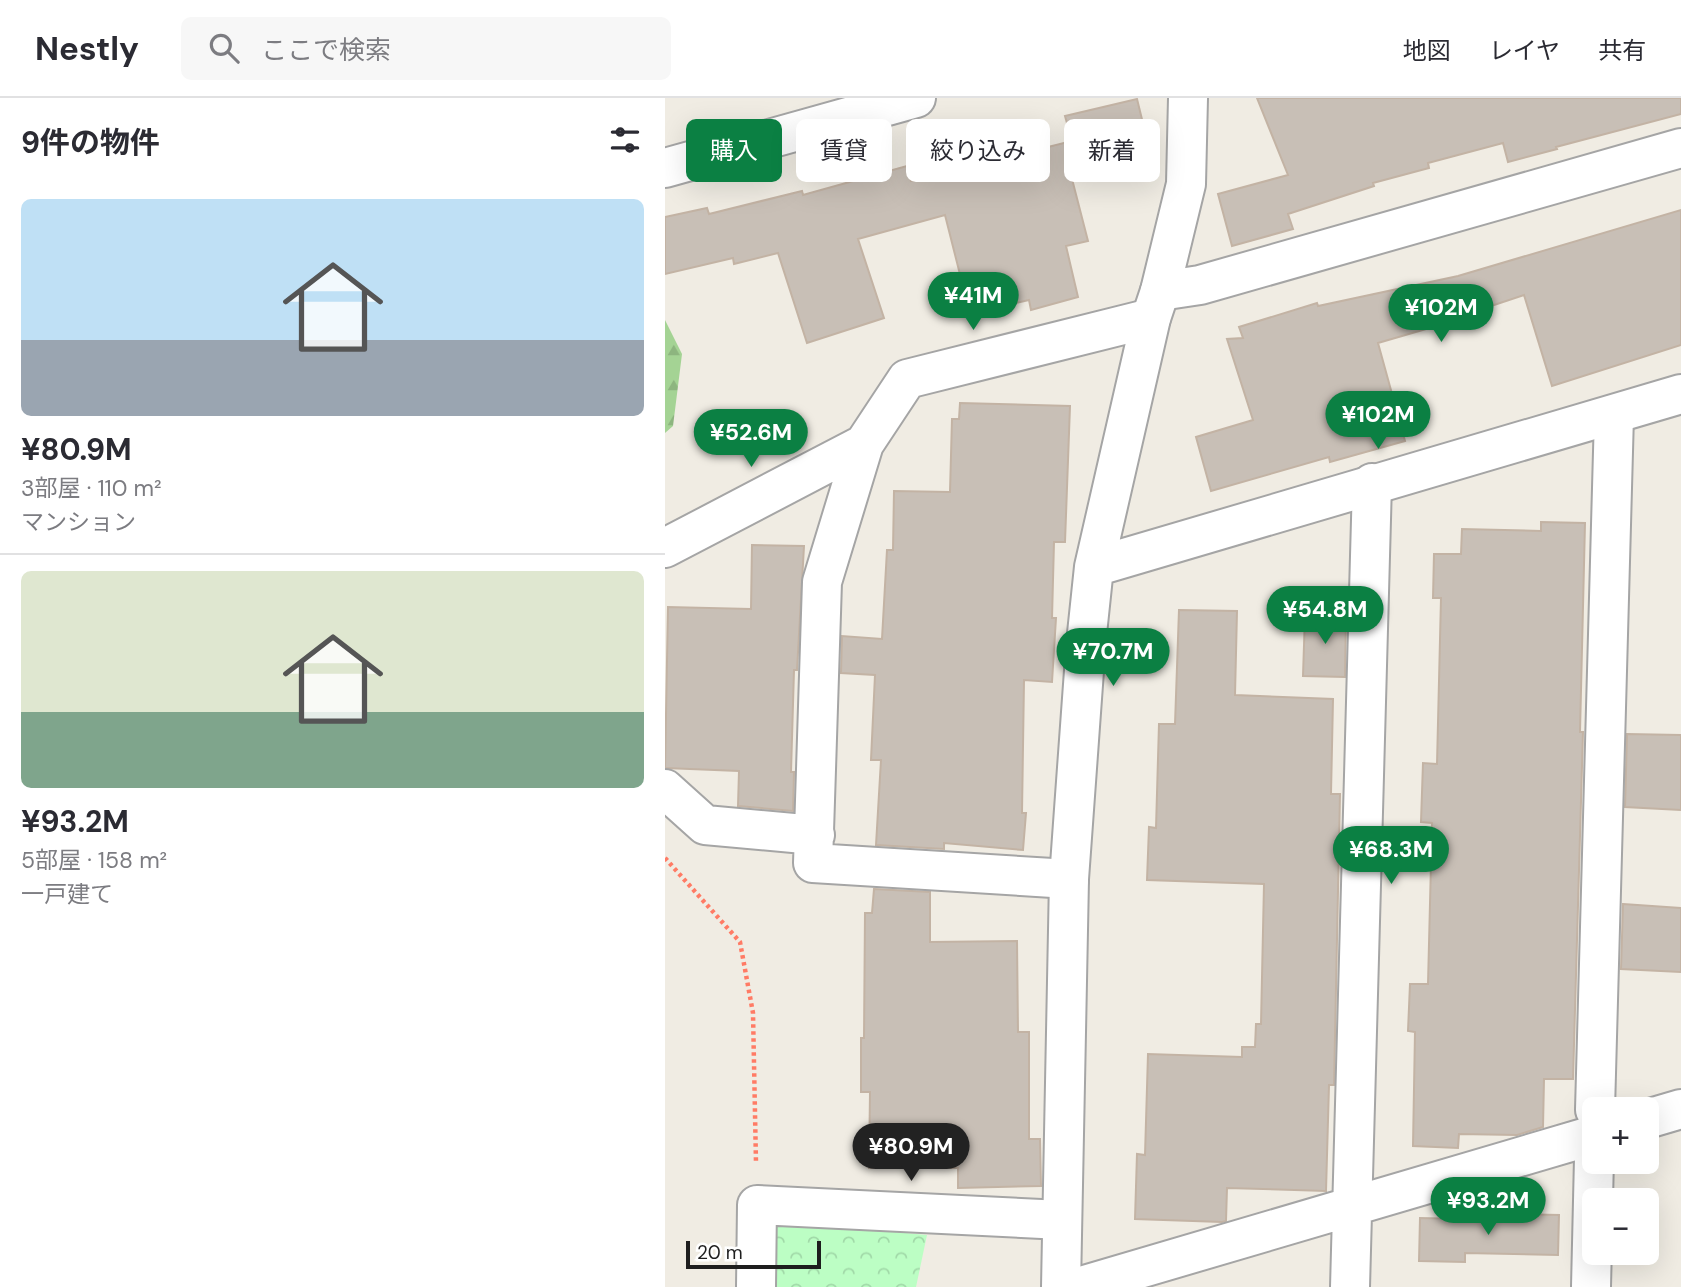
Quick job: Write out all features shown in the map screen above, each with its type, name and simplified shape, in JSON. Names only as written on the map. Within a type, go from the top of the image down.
[{"type":"street","points":[[665,168],[916,98]]},
{"type":"street","points":[[1061,1287],[1069,879],[1094,567],[1155,304],[1186,184],[1188,98]]},
{"type":"street","points":[[1069,879],[813,863],[822,582],[864,444],[907,379],[1155,304],[1201,285],[1681,148]]},
{"type":"street","points":[[1094,567],[1681,394]]},
{"type":"street","points":[[1595,1097],[1614,415]]},
{"type":"street","points":[[665,548],[864,444]]},
{"type":"street","points":[[1350,1287],[1373,483]]},
{"type":"street","points":[[665,789],[705,825],[815,835]]},
{"type":"street","points":[[1659,1115],[1681,1109]]},
{"type":"street","points":[[1078,1287],[1582,1139]]},
{"type":"street","points":[[1591,1287],[1594,1174]]},
{"type":"street","points":[[756,1287],[757,1205],[1062,1220]]},
{"type":"path","points":[[665,859],[740,942],[753,1013],[757,1205]]},
{"type":"green space","points":[[665,320],[682,354],[673,426],[665,433]]},
{"type":"green space","points":[[777,1221],[927,1235],[916,1287],[776,1287]]},
{"type":"building","points":[[1257,98],[1681,98],[1681,114],[1508,162],[1503,143],[1428,163],[1429,168],[1373,183],[1374,186],[1288,214],[1293,229],[1232,246],[1218,194],[1288,175]]},
{"type":"building","points":[[1137,99],[1142,119],[1066,119],[1065,116]]},
{"type":"building","points":[[1064,143],[1064,182],[1073,182],[1088,241],[1066,246],[1078,297],[1031,310],[1029,300],[970,314],[945,215],[858,239],[884,318],[807,343],[778,253],[734,264],[733,258],[665,274],[665,217],[707,208],[709,214],[802,191],[803,195],[850,182],[892,182],[892,170],[906,166],[906,182],[1050,182],[1050,146]]},
{"type":"building","points":[[1681,210],[1681,345],[1552,386],[1524,295],[1440,325],[1378,343],[1405,441],[1330,462],[1329,457],[1211,491],[1196,437],[1253,420],[1227,339],[1243,338],[1239,327],[1317,303],[1318,306],[1458,276]]},
{"type":"building","points":[[960,403],[1070,406],[1065,542],[1054,542],[1052,618],[1056,618],[1052,682],[1024,680],[1022,813],[1026,813],[1023,850],[944,843],[944,849],[876,845],[881,760],[871,760],[875,675],[841,673],[842,636],[882,639],[887,550],[893,550],[894,491],[950,492],[952,419],[959,419]]},
{"type":"building","points":[[1541,522],[1585,523],[1580,732],[1583,732],[1573,1079],[1544,1079],[1543,1127],[1517,1135],[1459,1134],[1458,1148],[1413,1146],[1415,1032],[1408,1031],[1410,984],[1428,984],[1432,823],[1421,822],[1423,763],[1437,764],[1441,598],[1433,598],[1434,554],[1461,554],[1462,529],[1541,531]]},
{"type":"building","points":[[752,545],[804,546],[797,670],[794,670],[791,772],[794,772],[793,811],[738,806],[739,771],[665,768],[668,607],[751,609]]},
{"type":"building","points":[[1179,610],[1237,611],[1235,695],[1333,699],[1331,794],[1340,794],[1334,1085],[1329,1085],[1326,1191],[1227,1188],[1226,1221],[1222,1222],[1135,1219],[1137,1154],[1145,1155],[1148,1054],[1242,1057],[1242,1047],[1255,1047],[1256,1024],[1261,1024],[1264,884],[1147,880],[1149,827],[1156,828],[1159,724],[1175,724]]},
{"type":"building","points":[[1305,615],[1346,616],[1345,677],[1303,676]]},
{"type":"building","points":[[1627,734],[1681,735],[1681,810],[1625,807]]},
{"type":"building","points":[[874,889],[930,892],[930,942],[1017,941],[1018,1032],[1029,1032],[1029,1139],[1040,1139],[1041,1186],[958,1188],[958,1168],[869,1168],[870,1092],[861,1092],[861,1038],[864,1038],[865,913],[872,913]]},
{"type":"building","points":[[1623,904],[1681,908],[1681,972],[1621,969]]},
{"type":"building","points":[[1508,1214],[1559,1215],[1558,1255],[1465,1253],[1465,1262],[1419,1261],[1420,1218],[1508,1220]]}]
